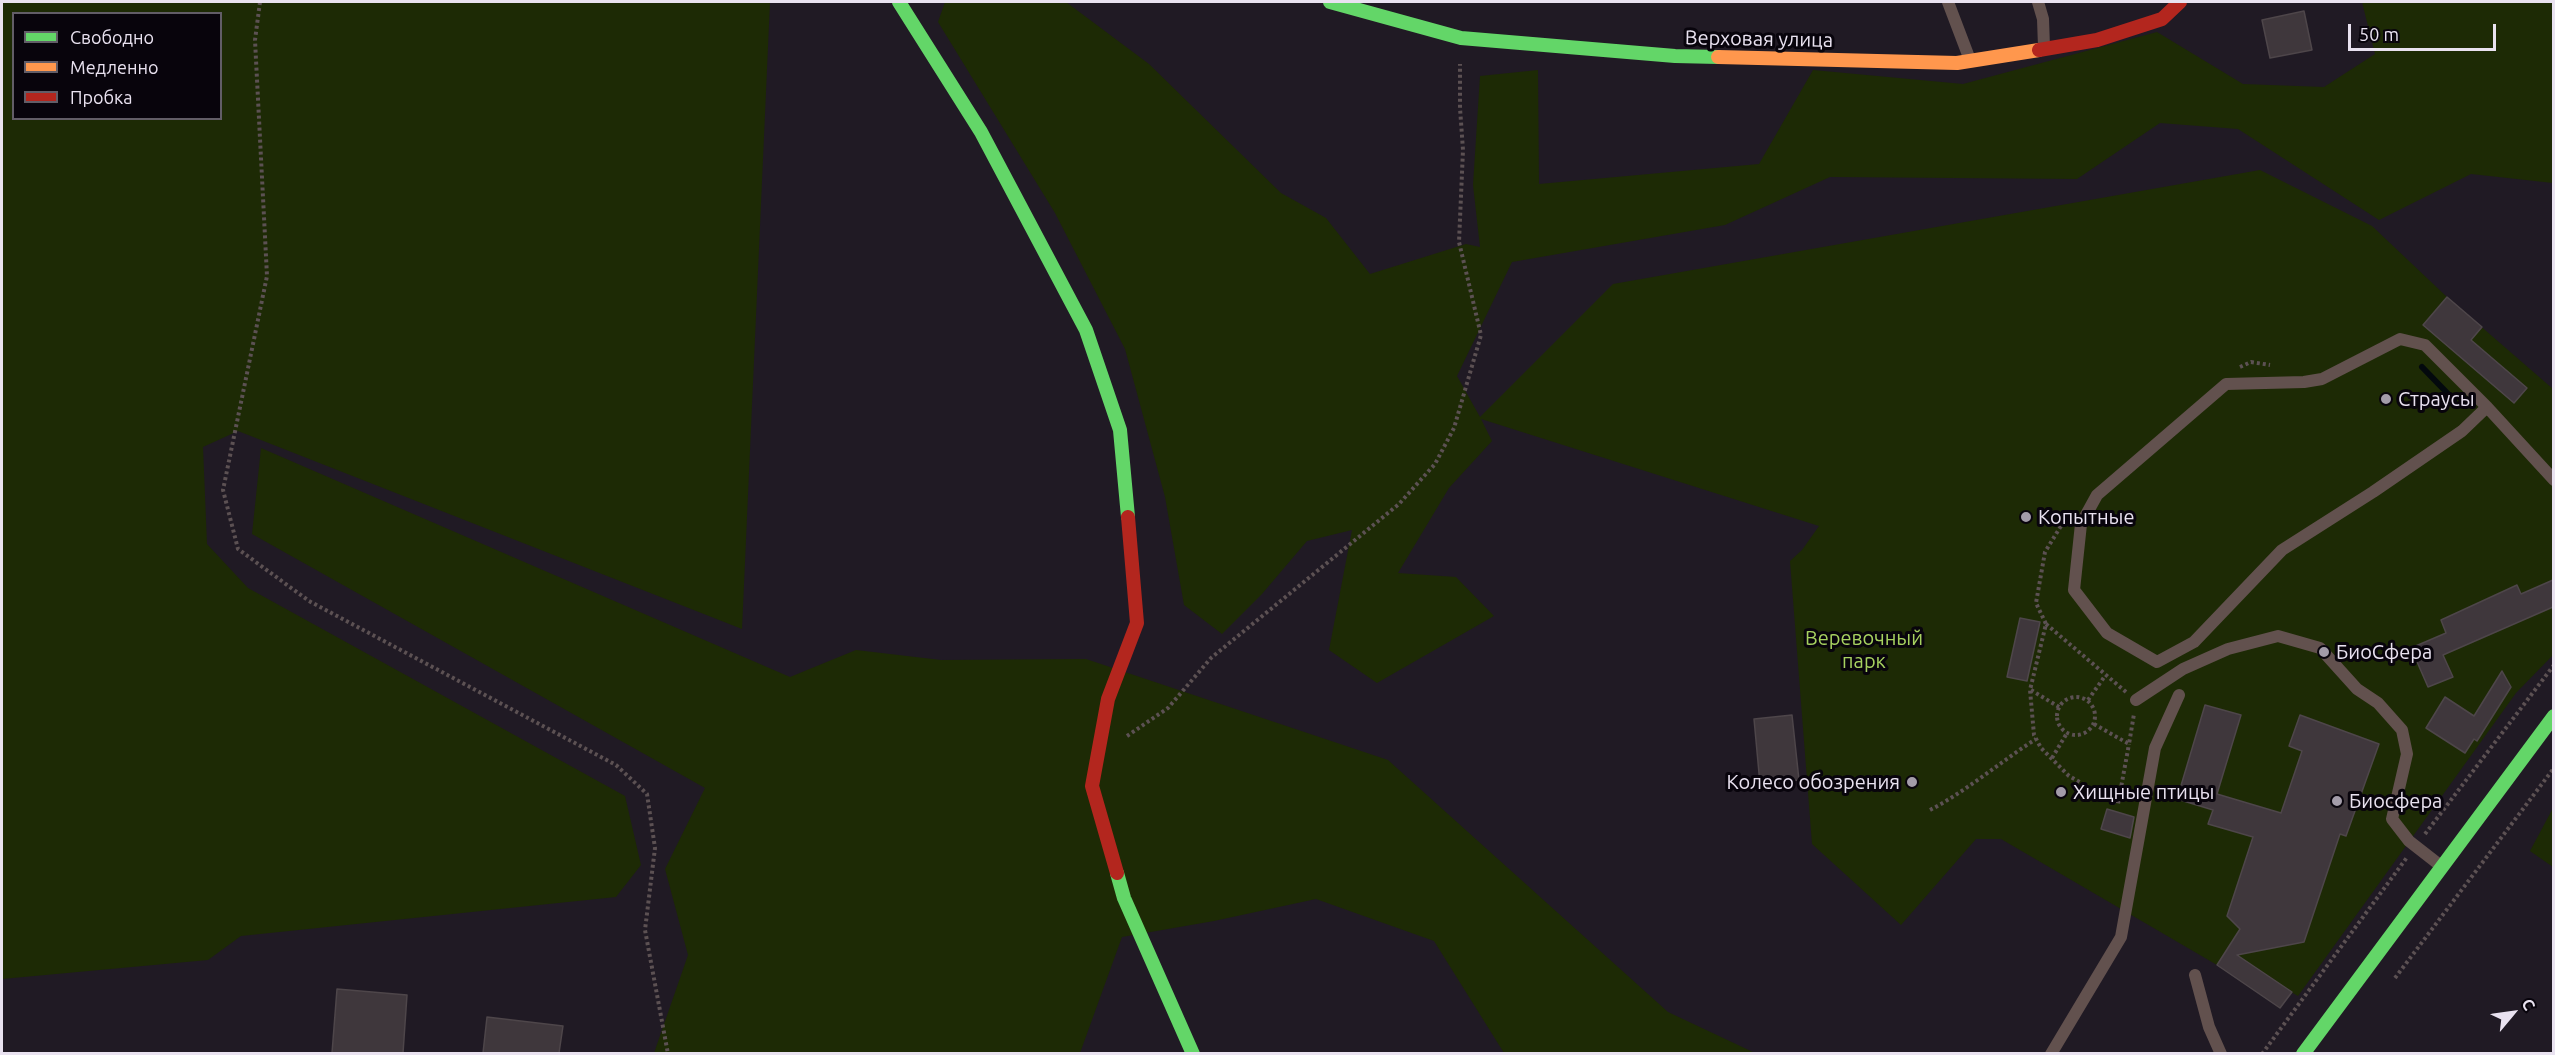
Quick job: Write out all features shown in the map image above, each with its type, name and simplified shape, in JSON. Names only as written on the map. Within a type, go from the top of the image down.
[{"type":"street","points":[[899,2],[981,132],[1086,330],[1120,430],[1137,623],[1108,699],[1092,786],[1124,898],[1193,1053]]},
{"type":"street","name":"Верховая улица","points":[[1330,2],[1461,38],[1675,56],[1957,63],[2097,40],[2162,19],[2180,2]]},
{"type":"street","points":[[2303,1053],[2553,716]]},
{"type":"lane","points":[[1948,2],[1971,61]]},
{"type":"lane","points":[[2038,2],[2043,19],[2044,49]]},
{"type":"lane","points":[[2487,407],[2462,431],[2373,492],[2282,550],[2194,642],[2157,662],[2107,633],[2074,590],[2082,524],[2097,495],[2226,384],[2304,382],[2322,379],[2400,339],[2425,345],[2487,407],[2553,480]]},
{"type":"lane","points":[[2136,700],[2183,669],[2228,649],[2278,636],[2320,648],[2356,689],[2378,703],[2402,730],[2407,754],[2392,819],[2397,829],[2415,846],[2442,866]]},
{"type":"lane","points":[[2051,1053],[2121,938],[2155,748],[2179,695]]},
{"type":"lane","points":[[2195,975],[2209,1027],[2221,1053]]},
{"type":"path","points":[[260,2],[255,40],[267,276],[223,490],[238,549],[309,601],[616,765],[646,794],[655,848],[645,930],[668,1053]]},
{"type":"path","points":[[1125,738],[1168,708],[1212,658],[1399,504],[1435,464],[1454,428],[1481,335],[1459,242],[1463,150],[1460,108],[1461,38]]},
{"type":"path","points":[[2232,371],[2251,362],[2271,366]]},
{"type":"path","points":[[2046,624],[2030,690],[2030,713],[2036,739],[2069,776],[2118,804],[2136,700],[2046,624],[2037,603],[2045,552],[2068,516]]},
{"type":"path","points":[[2262,1053],[2415,846],[2553,665]]},
{"type":"path","points":[[2088,700],[2105,676]]},
{"type":"path","points":[[2030,690],[2059,707]]},
{"type":"path","points":[[2077,696],[2088,700],[2094,709],[2094,724],[2082,734],[2067,733],[2058,722],[2059,707],[2070,697],[2077,696]]},
{"type":"path","points":[[2094,724],[2129,744]]},
{"type":"path","points":[[2052,758],[2067,733]]},
{"type":"path","points":[[1930,810],[1957,796],[2036,739]]},
{"type":"path","points":[[2392,981],[2553,768]]},
{"type":"green space","points":[[2,2],[770,2],[742,629],[238,431],[203,447],[207,544],[248,588],[625,796],[641,865],[616,897],[241,936],[208,960],[2,979]]},
{"type":"green space","name":"Веревочный парк","points":[[945,2],[1066,2],[1149,64],[1281,193],[1326,218],[1370,274],[1466,244],[1480,247],[1473,185],[1480,76],[1538,70],[1539,184],[1759,164],[1813,70],[1963,84],[2157,32],[2243,84],[2324,87],[2375,54],[2362,2],[2553,2],[2553,183],[2471,174],[2379,220],[2238,129],[2160,123],[2077,179],[1830,177],[1725,225],[1512,262],[1457,376],[1480,417],[1613,284],[2260,170],[2372,226],[2447,297],[2553,389],[2553,655],[2516,693],[2298,996],[2291,992],[2280,1008],[2217,965],[2001,839],[1976,839],[1901,925],[1812,844],[1790,561],[1802,550],[1819,526],[1481,419],[1492,441],[1449,488],[1398,573],[1456,577],[1494,616],[1377,683],[1329,650],[1352,530],[1307,541],[1262,594],[1222,634],[1184,605],[1165,497],[1125,349],[1055,213],[938,22]]},
{"type":"green space","points":[[261,448],[790,677],[856,650],[941,660],[1086,659],[1388,760],[1668,1012],[1755,1053],[1504,1053],[1434,941],[1316,899],[1214,921],[1122,937],[1080,1053],[654,1053],[688,955],[665,869],[705,788],[252,534]]},
{"type":"green space","points":[[2553,808],[2553,867],[2530,851]]},
{"type":"building","points":[[2304,11],[2312,50],[2270,58],[2262,20]]},
{"type":"building","points":[[2447,297],[2482,327],[2471,340],[2527,388],[2514,403],[2423,325]]},
{"type":"building","points":[[2553,580],[2553,607],[2443,655],[2453,677],[2428,687],[2411,648],[2446,633],[2441,620],[2517,585],[2521,594]]},
{"type":"building","points":[[2020,618],[2040,622],[2027,681],[2007,677]]},
{"type":"building","points":[[2502,671],[2511,687],[2477,741],[2474,739],[2465,753],[2426,728],[2445,697],[2474,716]]},
{"type":"building","points":[[2205,705],[2241,715],[2217,794],[2281,813],[2302,751],[2289,746],[2300,715],[2379,744],[2346,836],[2340,834],[2304,942],[2237,955],[2292,992],[2280,1008],[2217,965],[2240,929],[2227,916],[2253,837],[2208,824],[2213,810],[2177,799]]},
{"type":"building","points":[[1792,715],[1799,780],[1760,784],[1754,719]]},
{"type":"building","points":[[2107,809],[2134,817],[2130,838],[2101,829]]},
{"type":"building","points":[[337,989],[407,995],[403,1053],[332,1053]]},
{"type":"building","points":[[487,1017],[563,1026],[559,1053],[483,1053]]},
{"type":"waterway","points":[[2422,367],[2454,400]]},
{"type":"traffic: fast","points":[[899,2],[981,132],[1086,330],[1120,430],[1128,517]]},
{"type":"traffic: fast","points":[[1330,2],[1461,38],[1675,56],[1718,57]]},
{"type":"traffic: fast","points":[[2303,1054],[2554,716]]},
{"type":"traffic: fast","points":[[1117,873],[1124,898],[1193,1054]]},
{"type":"traffic: slow","points":[[1718,57],[1957,63],[2039,50]]},
{"type":"traffic: jam","points":[[2039,50],[2097,40],[2162,19],[2180,2]]},
{"type":"traffic: jam","points":[[1117,873],[1092,786],[1108,699],[1137,623],[1128,517]]},
{"type":"place","name":"Страусы","points":[[2386,399]]},
{"type":"place","name":"Копытные","points":[[2026,517]]},
{"type":"place","name":"БиоСфера","points":[[2324,652]]},
{"type":"place","name":"Колесо обозрения","points":[[1912,782]]},
{"type":"place","name":"Хищные птицы","points":[[2061,792]]},
{"type":"place","name":"Биосфера","points":[[2337,801]]}]
